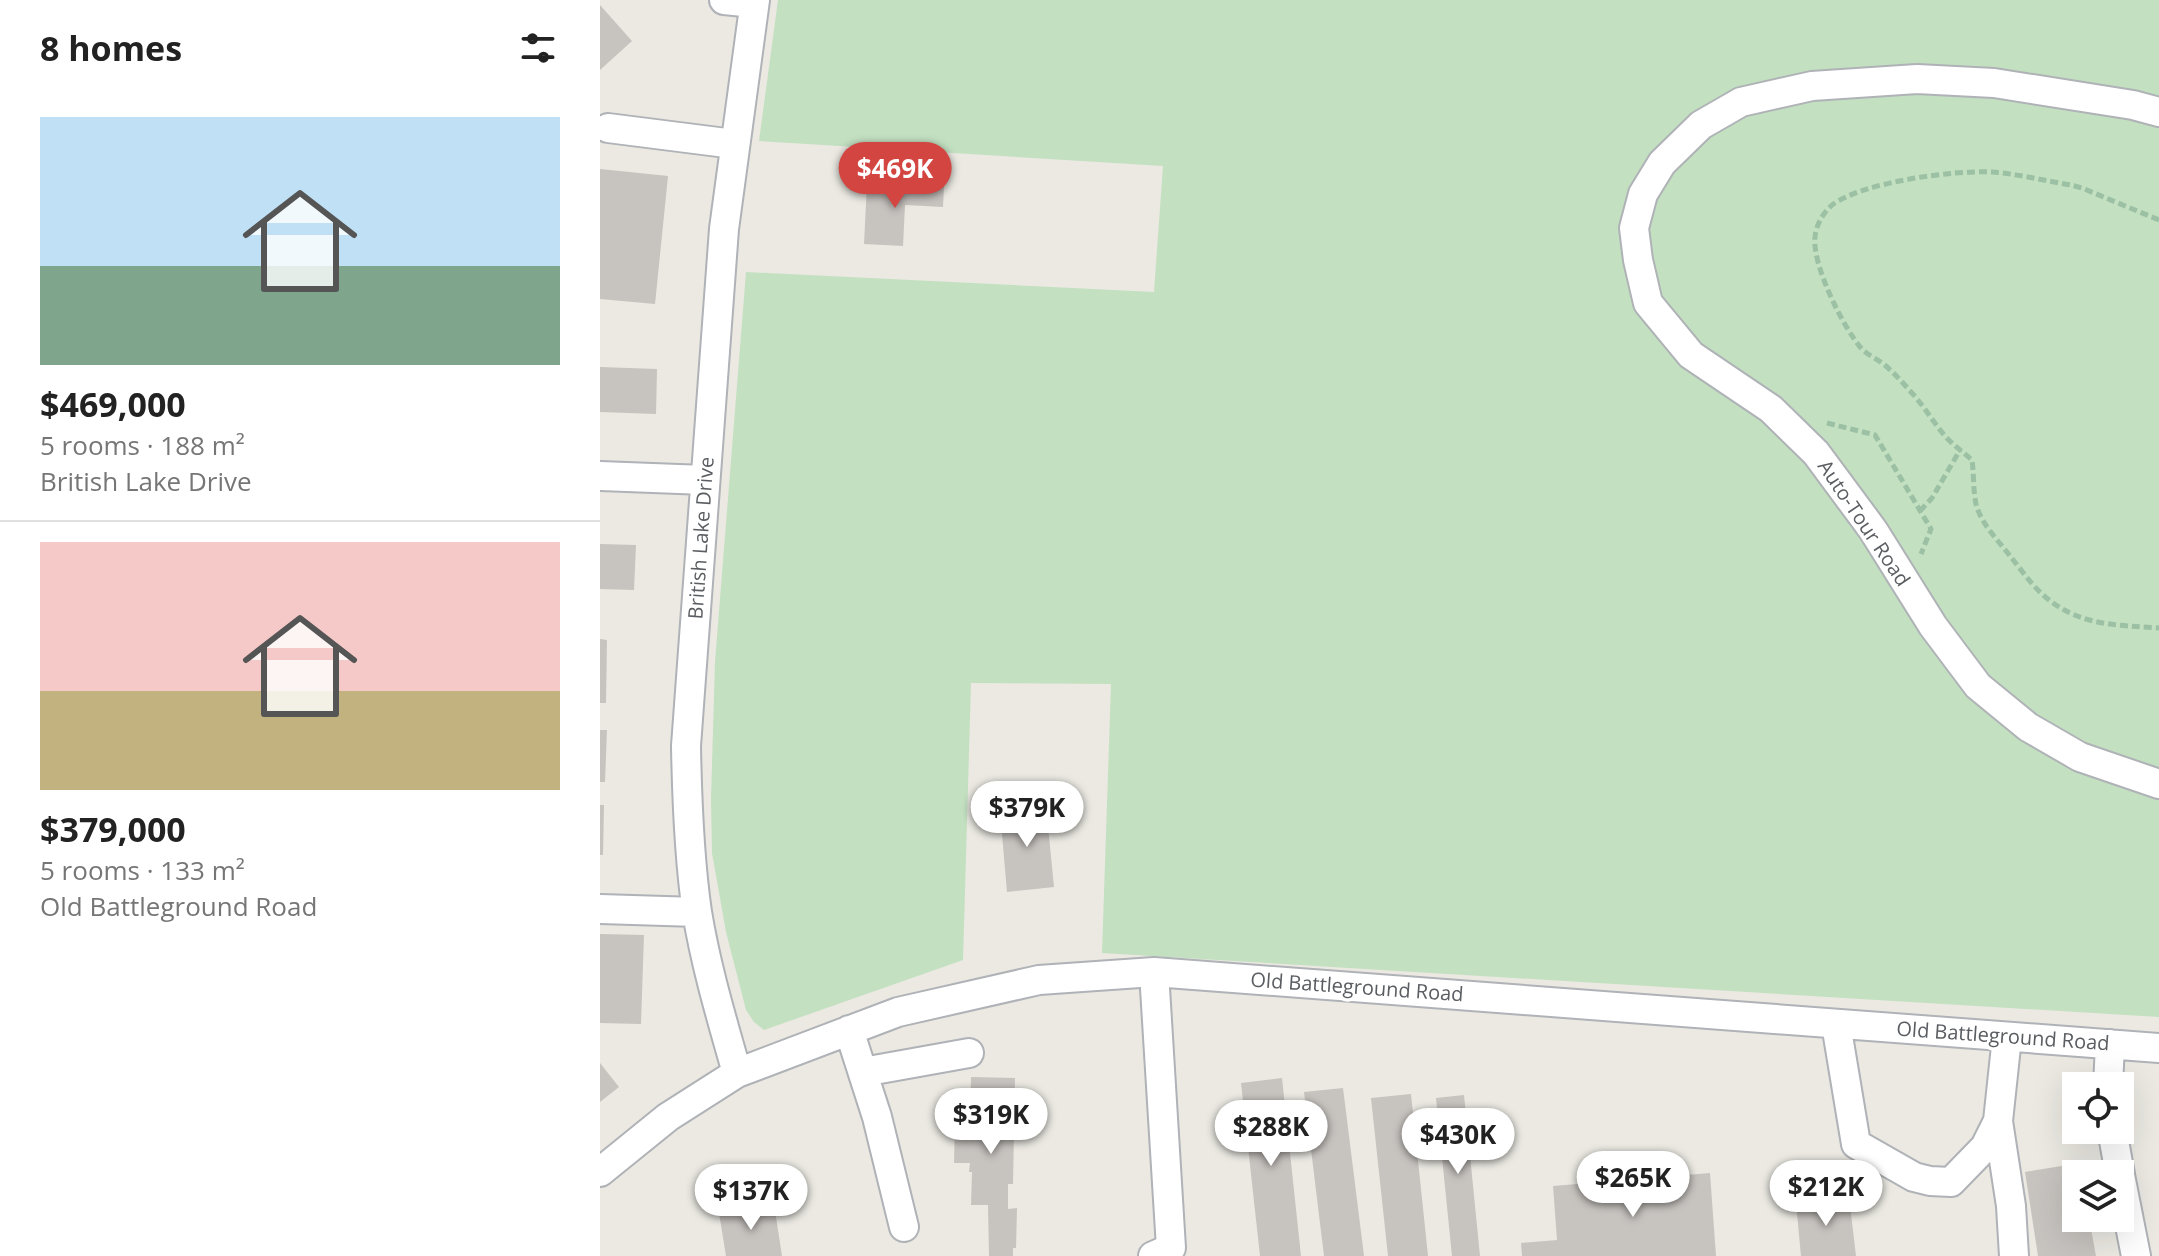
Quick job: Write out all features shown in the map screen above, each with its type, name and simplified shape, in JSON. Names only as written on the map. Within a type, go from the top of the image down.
[{"type":"street","points":[[724,0],[754,2]]},
{"type":"street","name":"British Lake Drive","points":[[737,1073],[713,991],[697,912],[687,822],[686,746],[724,229],[754,2]]},
{"type":"street","name":"Auto-Tour Road","points":[[2159,112],[1994,83],[1917,79],[1812,86],[1741,102],[1701,125],[1662,163],[1643,194],[1634,228],[1648,303],[1691,355],[1771,409],[1816,453],[1873,530],[1933,626],[1978,686],[2028,727],[2080,757],[2159,784]]},
{"type":"street","points":[[608,128],[734,144]]},
{"type":"street","points":[[600,476],[705,480]]},
{"type":"street","points":[[600,909],[697,912]]},
{"type":"street","points":[[1153,1256],[1171,1248],[1154,972]]},
{"type":"street","name":"Old Battleground Road","points":[[600,1172],[668,1117],[737,1073],[898,1012],[1039,980],[1154,972],[2159,1048]]},
{"type":"street","points":[[1836,1024],[1856,1144],[1914,1177],[1951,1182],[1985,1147],[1998,1121]]},
{"type":"street","points":[[849,1030],[877,1117],[904,1227]]},
{"type":"street","points":[[2007,1037],[1998,1121],[2011,1206],[2014,1256]]},
{"type":"street","points":[[2109,1072],[2110,1044]]},
{"type":"street","points":[[863,1072],[969,1053]]},
{"type":"street","points":[[2131,1232],[2136,1256]]},
{"type":"path","points":[[2159,220],[2082,188],[1980,172],[1919,177],[1843,199],[1825,212],[1815,233],[1818,268],[1862,350],[1887,366],[1946,437],[1972,460],[1975,501],[1980,515],[2040,592],[2073,615],[2098,623],[2159,628]]},
{"type":"path","points":[[1820,422],[1875,435],[1931,529],[1908,587]]},
{"type":"path","points":[[1920,511],[1932,498],[1960,450]]},
{"type":"green space","points":[[778,0],[2159,0],[2159,1017],[1102,953],[1111,684],[971,683],[963,960],[764,1030],[746,1010],[726,932],[712,853],[715,662],[746,272],[1154,292],[1163,166],[759,141]]},
{"type":"building","points":[[600,5],[632,41],[600,70]]},
{"type":"building","points":[[600,169],[668,176],[655,304],[600,299]]},
{"type":"building","points":[[867,183],[944,187],[943,207],[905,205],[903,246],[864,244]]},
{"type":"building","points":[[600,367],[657,369],[656,414],[600,412]]},
{"type":"building","points":[[600,544],[636,545],[634,590],[600,589]]},
{"type":"building","points":[[600,639],[607,640],[606,703],[600,703]]},
{"type":"building","points":[[600,730],[607,730],[605,782],[600,782]]},
{"type":"building","points":[[600,805],[604,805],[603,855],[600,855]]},
{"type":"building","points":[[1046,806],[1054,887],[1007,892],[1000,811]]},
{"type":"building","points":[[600,934],[644,935],[641,1024],[600,1023]]},
{"type":"building","points":[[600,1063],[619,1087],[600,1102]]},
{"type":"building","points":[[971,1077],[1015,1078],[1013,1184],[1008,1184],[1008,1209],[1017,1208],[1013,1256],[989,1256],[988,1205],[971,1205],[970,1163],[954,1163],[955,1120],[970,1120]]},
{"type":"building","points":[[1282,1078],[1301,1256],[1260,1256],[1241,1083]]},
{"type":"building","points":[[1343,1088],[1364,1256],[1324,1256],[1304,1092]]},
{"type":"building","points":[[1411,1094],[1428,1256],[1388,1256],[1371,1098]]},
{"type":"building","points":[[1464,1095],[1480,1256],[1452,1256],[1436,1098]]},
{"type":"building","points":[[2062,1166],[2062,1232],[2092,1232],[2096,1256],[2038,1256],[2025,1172]]},
{"type":"building","points":[[1710,1173],[1716,1256],[1522,1256],[1521,1243],[1557,1240],[1553,1186]]},
{"type":"building","points":[[1849,1197],[1856,1256],[1801,1256],[1796,1203]]},
{"type":"building","points":[[774,1204],[782,1256],[726,1256],[719,1213]]}]
